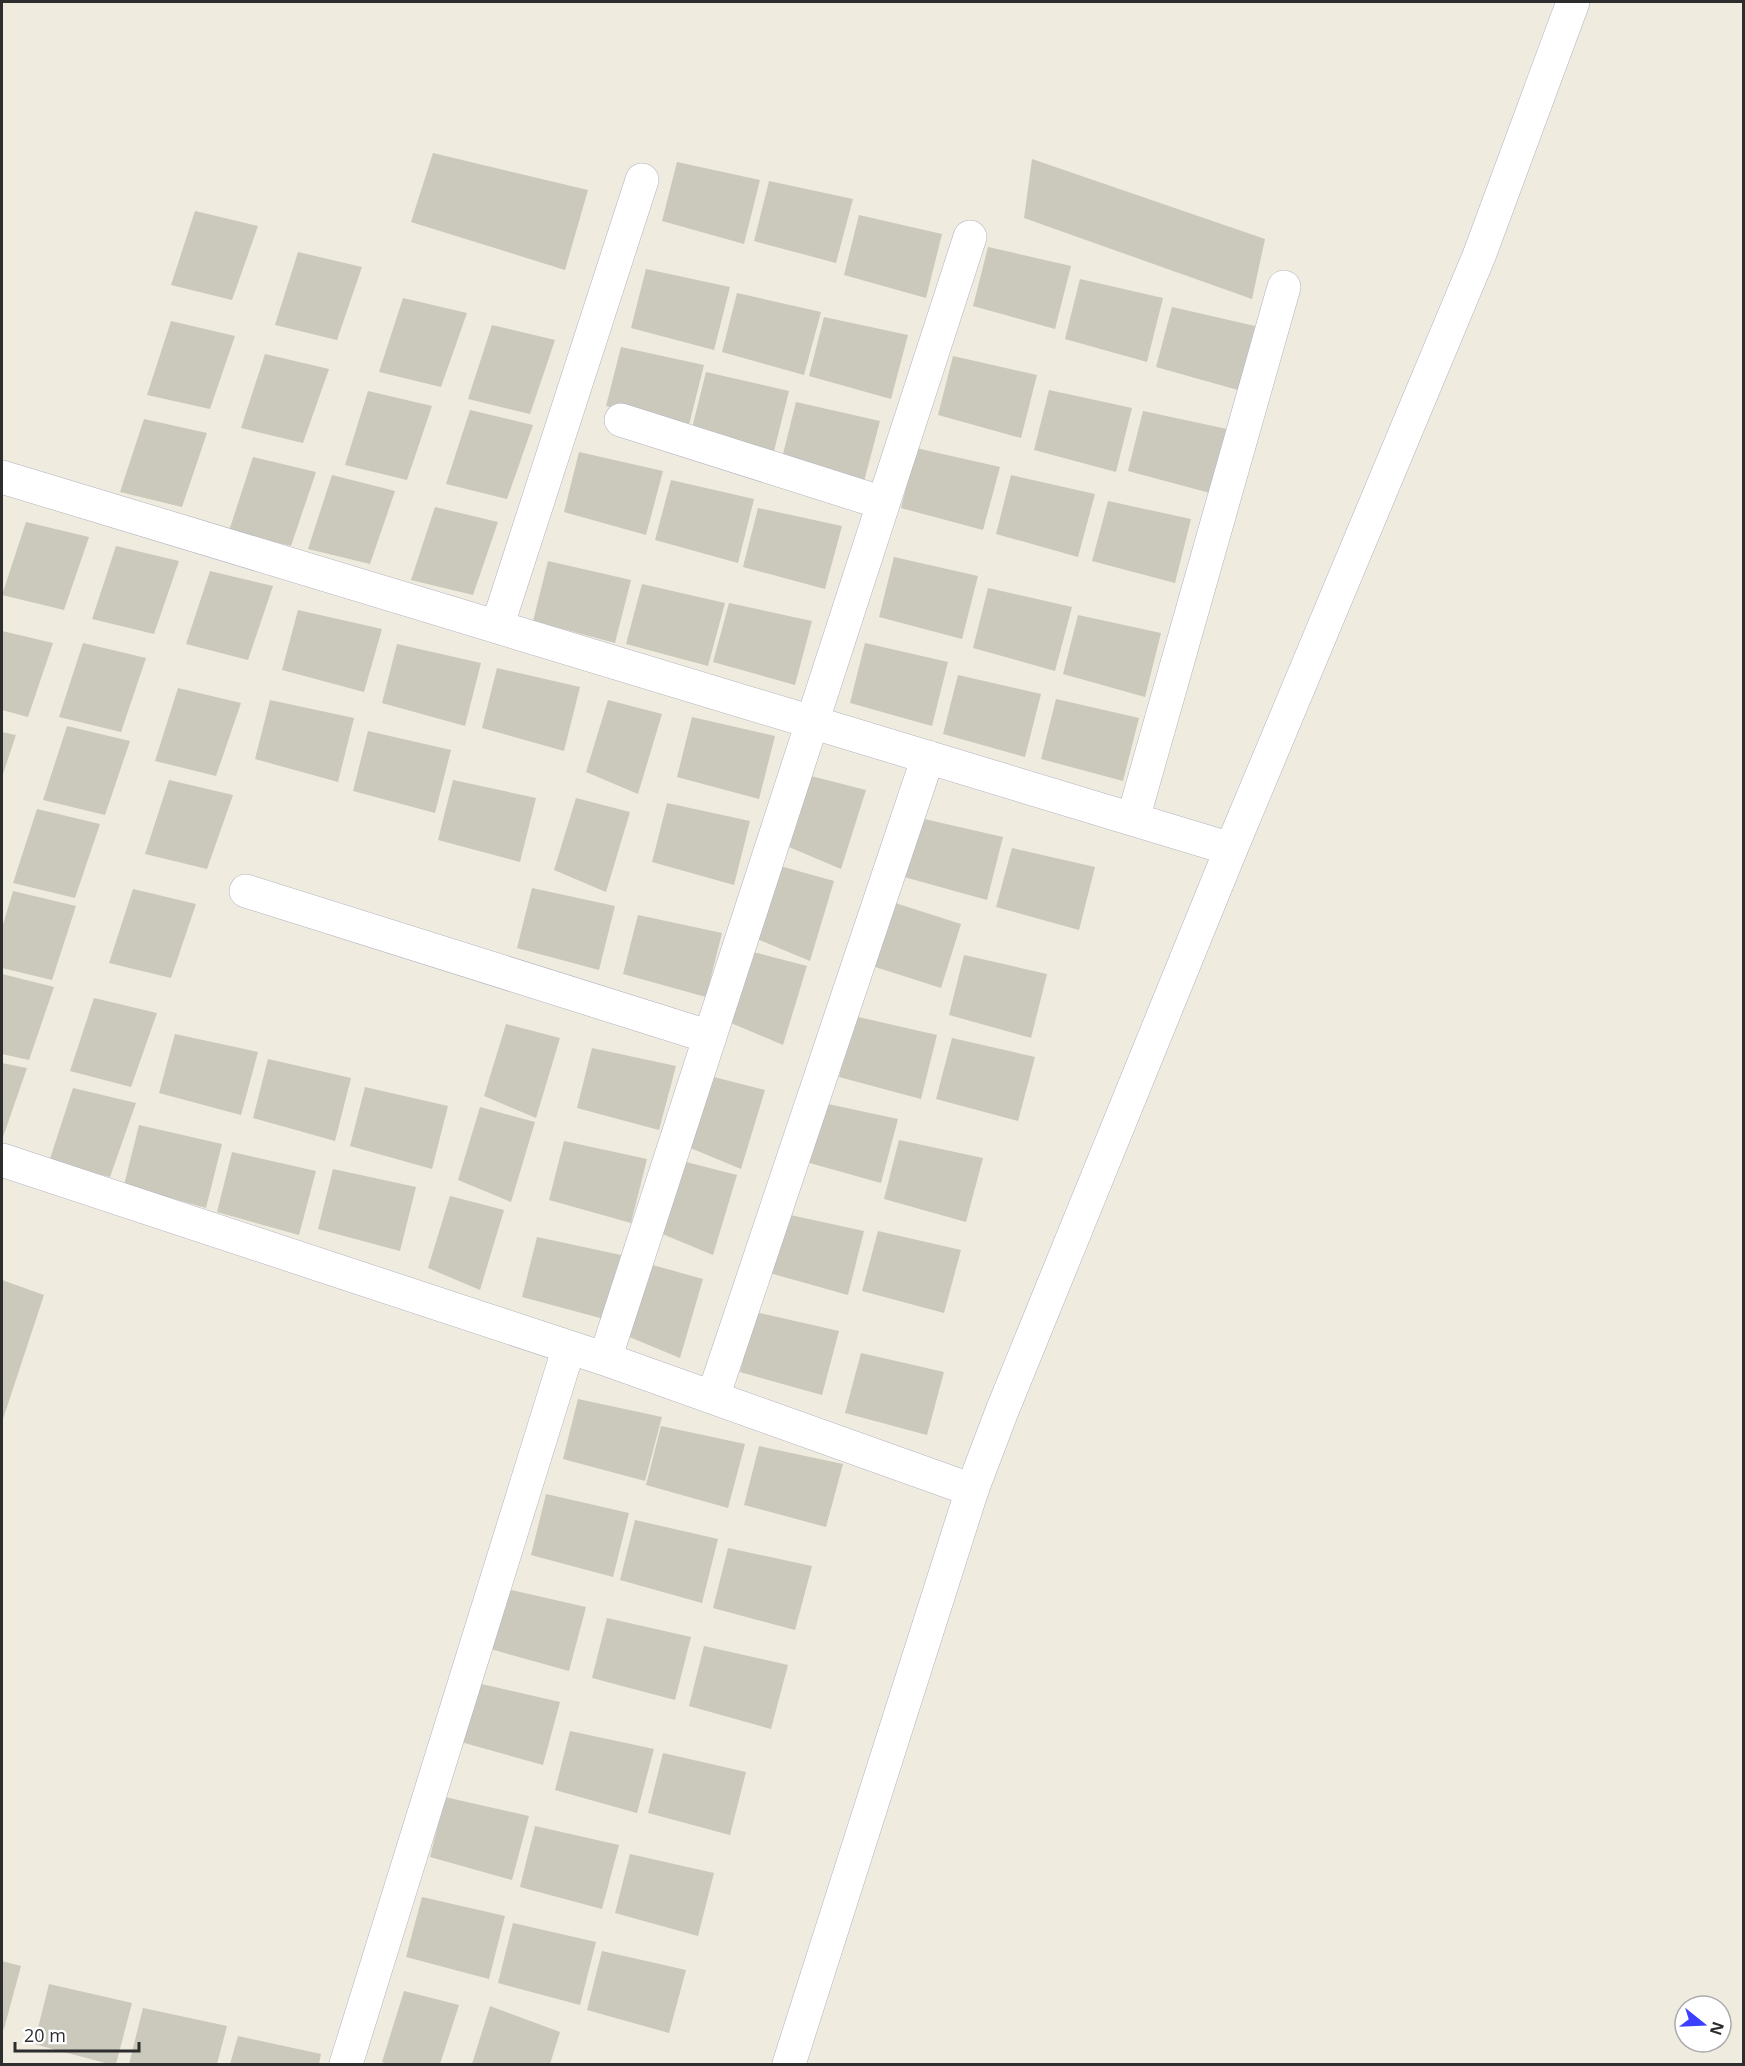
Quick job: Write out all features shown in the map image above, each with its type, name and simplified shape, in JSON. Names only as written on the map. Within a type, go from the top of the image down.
[{"type":"street","points":[[789,2064],[972,1490],[1002,1411],[1231,849],[1479,256],[1573,2]]},
{"type":"street","points":[[497,627],[642,180]]},
{"type":"street","points":[[605,1359],[970,237]]},
{"type":"street","points":[[1133,819],[1284,287]]},
{"type":"street","points":[[621,420],[883,502]]},
{"type":"street","points":[[2,477],[1231,849]]},
{"type":"street","points":[[713,1397],[928,757]]},
{"type":"street","points":[[246,891],[710,1037]]},
{"type":"street","points":[[2,1160],[605,1359],[972,1490]]},
{"type":"street","points":[[346,2064],[569,1347]]},
{"type":"building","points":[[433,153],[588,190],[565,270],[411,222]]},
{"type":"building","points":[[1032,159],[1265,239],[1252,299],[1024,218]]},
{"type":"building","points":[[677,162],[760,180],[744,244],[662,221]]},
{"type":"building","points":[[769,181],[853,199],[836,263],[754,241]]},
{"type":"building","points":[[195,211],[258,226],[232,300],[171,285]]},
{"type":"building","points":[[859,215],[942,234],[926,298],[844,275]]},
{"type":"building","points":[[988,247],[1071,266],[1055,329],[973,306]]},
{"type":"building","points":[[298,252],[362,267],[337,340],[275,325]]},
{"type":"building","points":[[646,269],[730,287],[714,350],[631,328]]},
{"type":"building","points":[[1080,279],[1163,298],[1147,362],[1065,339]]},
{"type":"building","points":[[737,293],[821,312],[804,375],[722,352]]},
{"type":"building","points":[[403,298],[467,313],[441,387],[379,372]]},
{"type":"building","points":[[1172,307],[1255,326],[1238,390],[1156,367]]},
{"type":"building","points":[[824,317],[908,335],[891,399],[809,376]]},
{"type":"building","points":[[171,321],[235,336],[210,409],[147,395]]},
{"type":"building","points":[[492,325],[555,340],[530,414],[468,399]]},
{"type":"building","points":[[621,347],[704,365],[688,429],[606,406]]},
{"type":"building","points":[[265,354],[329,369],[303,443],[241,428]]},
{"type":"building","points":[[953,356],[1037,375],[1021,438],[938,415]]},
{"type":"building","points":[[706,372],[789,391],[773,455],[691,432]]},
{"type":"building","points":[[1049,390],[1132,408],[1116,472],[1034,450]]},
{"type":"building","points":[[368,391],[432,406],[407,480],[345,465]]},
{"type":"building","points":[[796,402],[880,421],[863,485],[781,462]]},
{"type":"building","points":[[470,410],[533,425],[507,499],[446,484]]},
{"type":"building","points":[[1143,411],[1227,429],[1210,493],[1128,471]]},
{"type":"building","points":[[144,419],[207,433],[182,507],[120,492]]},
{"type":"building","points":[[916,448],[1000,467],[983,530],[901,508]]},
{"type":"building","points":[[579,452],[663,471],[646,535],[564,512]]},
{"type":"building","points":[[253,457],[316,472],[291,546],[229,531]]},
{"type":"building","points":[[332,475],[395,491],[370,564],[308,549]]},
{"type":"building","points":[[1011,475],[1095,494],[1078,557],[996,534]]},
{"type":"building","points":[[671,480],[754,499],[738,563],[655,540]]},
{"type":"building","points":[[1108,501],[1191,519],[1175,583],[1092,561]]},
{"type":"building","points":[[435,507],[498,522],[473,595],[411,580]]},
{"type":"building","points":[[758,508],[842,526],[825,589],[743,567]]},
{"type":"building","points":[[26,522],[89,537],[64,610],[2,595]]},
{"type":"building","points":[[116,546],[179,561],[154,634],[92,619]]},
{"type":"building","points":[[894,557],[978,576],[962,639],[879,617]]},
{"type":"building","points":[[548,561],[631,580],[615,643],[533,621]]},
{"type":"building","points":[[210,571],[273,586],[248,660],[186,644]]},
{"type":"building","points":[[642,584],[725,603],[708,666],[626,644]]},
{"type":"building","points":[[988,588],[1072,607],[1055,671],[973,648]]},
{"type":"building","points":[[729,603],[812,621],[795,685],[713,662]]},
{"type":"building","points":[[298,610],[382,629],[364,692],[282,670]]},
{"type":"building","points":[[1078,615],[1161,633],[1145,697],[1063,674]]},
{"type":"building","points":[[2,631],[53,643],[28,717],[2,710]]},
{"type":"building","points":[[83,643],[146,658],[121,732],[59,717]]},
{"type":"building","points":[[865,643],[948,662],[932,726],[850,703]]},
{"type":"building","points":[[397,644],[481,663],[465,726],[382,703]]},
{"type":"building","points":[[497,668],[580,687],[564,751],[482,728]]},
{"type":"building","points":[[958,675],[1041,694],[1025,757],[943,734]]},
{"type":"building","points":[[178,688],[241,703],[216,776],[155,761]]},
{"type":"building","points":[[1056,699],[1139,718],[1123,781],[1041,759]]},
{"type":"building","points":[[270,700],[354,718],[338,782],[255,759]]},
{"type":"building","points":[[608,700],[662,714],[638,794],[586,772]]},
{"type":"building","points":[[692,717],[775,736],[759,799],[677,777]]},
{"type":"building","points":[[67,726],[130,741],[105,815],[43,800]]},
{"type":"building","points":[[368,731],[451,750],[435,813],[353,791]]},
{"type":"building","points":[[2,732],[16,735],[2,777]]},
{"type":"building","points":[[811,776],[866,790],[841,869],[789,847]]},
{"type":"building","points":[[169,780],[233,795],[207,869],[145,854]]},
{"type":"building","points":[[453,780],[536,798],[520,862],[438,840]]},
{"type":"building","points":[[576,798],[630,812],[606,892],[554,870]]},
{"type":"building","points":[[667,803],[750,821],[734,885],[652,862]]},
{"type":"building","points":[[37,809],[100,824],[75,898],[13,883]]},
{"type":"building","points":[[920,818],[1003,837],[987,900],[904,877]]},
{"type":"building","points":[[1012,848],[1095,867],[1079,930],[996,907]]},
{"type":"building","points":[[780,866],[834,881],[810,961],[757,939]]},
{"type":"building","points":[[532,888],[615,906],[599,970],[517,948]]},
{"type":"building","points":[[133,889],[196,904],[171,978],[109,963]]},
{"type":"building","points":[[13,891],[76,906],[52,980],[2,968],[2,928]]},
{"type":"building","points":[[889,901],[961,924],[941,988],[869,965]]},
{"type":"building","points":[[638,915],[722,933],[706,997],[623,974]]},
{"type":"building","points":[[753,952],[807,966],[783,1045],[731,1023]]},
{"type":"building","points":[[964,955],[1047,974],[1031,1038],[949,1015]]},
{"type":"building","points":[[2,974],[54,987],[29,1060],[2,1054]]},
{"type":"building","points":[[94,998],[157,1013],[131,1087],[70,1071]]},
{"type":"building","points":[[854,1016],[937,1035],[921,1099],[839,1077]]},
{"type":"building","points":[[506,1024],[560,1038],[536,1118],[484,1096]]},
{"type":"building","points":[[175,1034],[258,1052],[241,1115],[159,1093]]},
{"type":"building","points":[[952,1038],[1035,1057],[1018,1121],[936,1099]]},
{"type":"building","points":[[592,1048],[676,1066],[659,1130],[577,1108]]},
{"type":"building","points":[[268,1059],[351,1078],[335,1141],[253,1118]]},
{"type":"building","points":[[2,1063],[27,1068],[2,1140]]},
{"type":"building","points":[[710,1076],[765,1090],[741,1169],[688,1147]]},
{"type":"building","points":[[365,1087],[448,1106],[432,1169],[350,1146]]},
{"type":"building","points":[[73,1088],[136,1103],[110,1177],[49,1162]]},
{"type":"building","points":[[814,1101],[898,1119],[881,1183],[799,1160]]},
{"type":"building","points":[[480,1107],[535,1122],[511,1202],[458,1180]]},
{"type":"building","points":[[139,1125],[222,1144],[206,1208],[124,1185]]},
{"type":"building","points":[[899,1140],[983,1158],[966,1222],[884,1199]]},
{"type":"building","points":[[564,1141],[647,1159],[631,1223],[549,1200]]},
{"type":"building","points":[[232,1152],[316,1171],[299,1235],[217,1212]]},
{"type":"building","points":[[682,1161],[737,1175],[713,1255],[660,1233]]},
{"type":"building","points":[[333,1169],[416,1187],[400,1251],[318,1229]]},
{"type":"building","points":[[450,1196],[504,1210],[480,1290],[428,1268]]},
{"type":"building","points":[[781,1213],[864,1231],[848,1295],[766,1272]]},
{"type":"building","points":[[878,1231],[961,1250],[944,1313],[862,1291]]},
{"type":"building","points":[[537,1237],[621,1255],[604,1319],[522,1297]]},
{"type":"building","points":[[649,1264],[703,1279],[680,1358],[627,1336]]},
{"type":"building","points":[[2,1280],[44,1295],[2,1422]]},
{"type":"building","points":[[755,1312],[839,1331],[822,1395],[740,1372]]},
{"type":"building","points":[[861,1353],[944,1372],[927,1435],[845,1413]]},
{"type":"building","points":[[578,1399],[662,1417],[645,1481],[563,1459]]},
{"type":"building","points":[[661,1426],[745,1444],[728,1508],[646,1485]]},
{"type":"building","points":[[759,1446],[843,1464],[826,1527],[744,1505]]},
{"type":"building","points":[[546,1494],[629,1513],[613,1577],[531,1555]]},
{"type":"building","points":[[635,1520],[718,1539],[702,1603],[620,1580]]},
{"type":"building","points":[[728,1548],[812,1566],[795,1630],[713,1608]]},
{"type":"building","points":[[502,1588],[586,1607],[569,1671],[487,1648]]},
{"type":"building","points":[[607,1618],[691,1637],[675,1700],[592,1678]]},
{"type":"building","points":[[704,1646],[788,1665],[771,1729],[689,1706]]},
{"type":"building","points":[[477,1683],[560,1702],[543,1765],[461,1742]]},
{"type":"building","points":[[570,1731],[654,1749],[637,1813],[555,1790]]},
{"type":"building","points":[[663,1753],[746,1772],[730,1835],[648,1813]]},
{"type":"building","points":[[445,1797],[529,1816],[512,1880],[430,1857]]},
{"type":"building","points":[[535,1826],[619,1845],[602,1909],[520,1887]]},
{"type":"building","points":[[630,1854],[714,1873],[698,1936],[615,1913]]},
{"type":"building","points":[[422,1897],[505,1916],[489,1979],[406,1957]]},
{"type":"building","points":[[513,1923],[596,1942],[580,2005],[498,1983]]},
{"type":"building","points":[[602,1951],[686,1970],[669,2033],[587,2010]]},
{"type":"building","points":[[2,1961],[21,1966],[4,2029],[2,2028]]},
{"type":"building","points":[[49,1984],[132,2003],[116,2064],[34,2044]]},
{"type":"building","points":[[404,1991],[459,2005],[440,2064],[382,2062]]},
{"type":"building","points":[[490,2006],[560,2032],[550,2064],[472,2064]]},
{"type":"building","points":[[143,2008],[227,2026],[217,2064],[129,2064]]},
{"type":"building","points":[[238,2036],[321,2054],[319,2064],[230,2064]]}]
